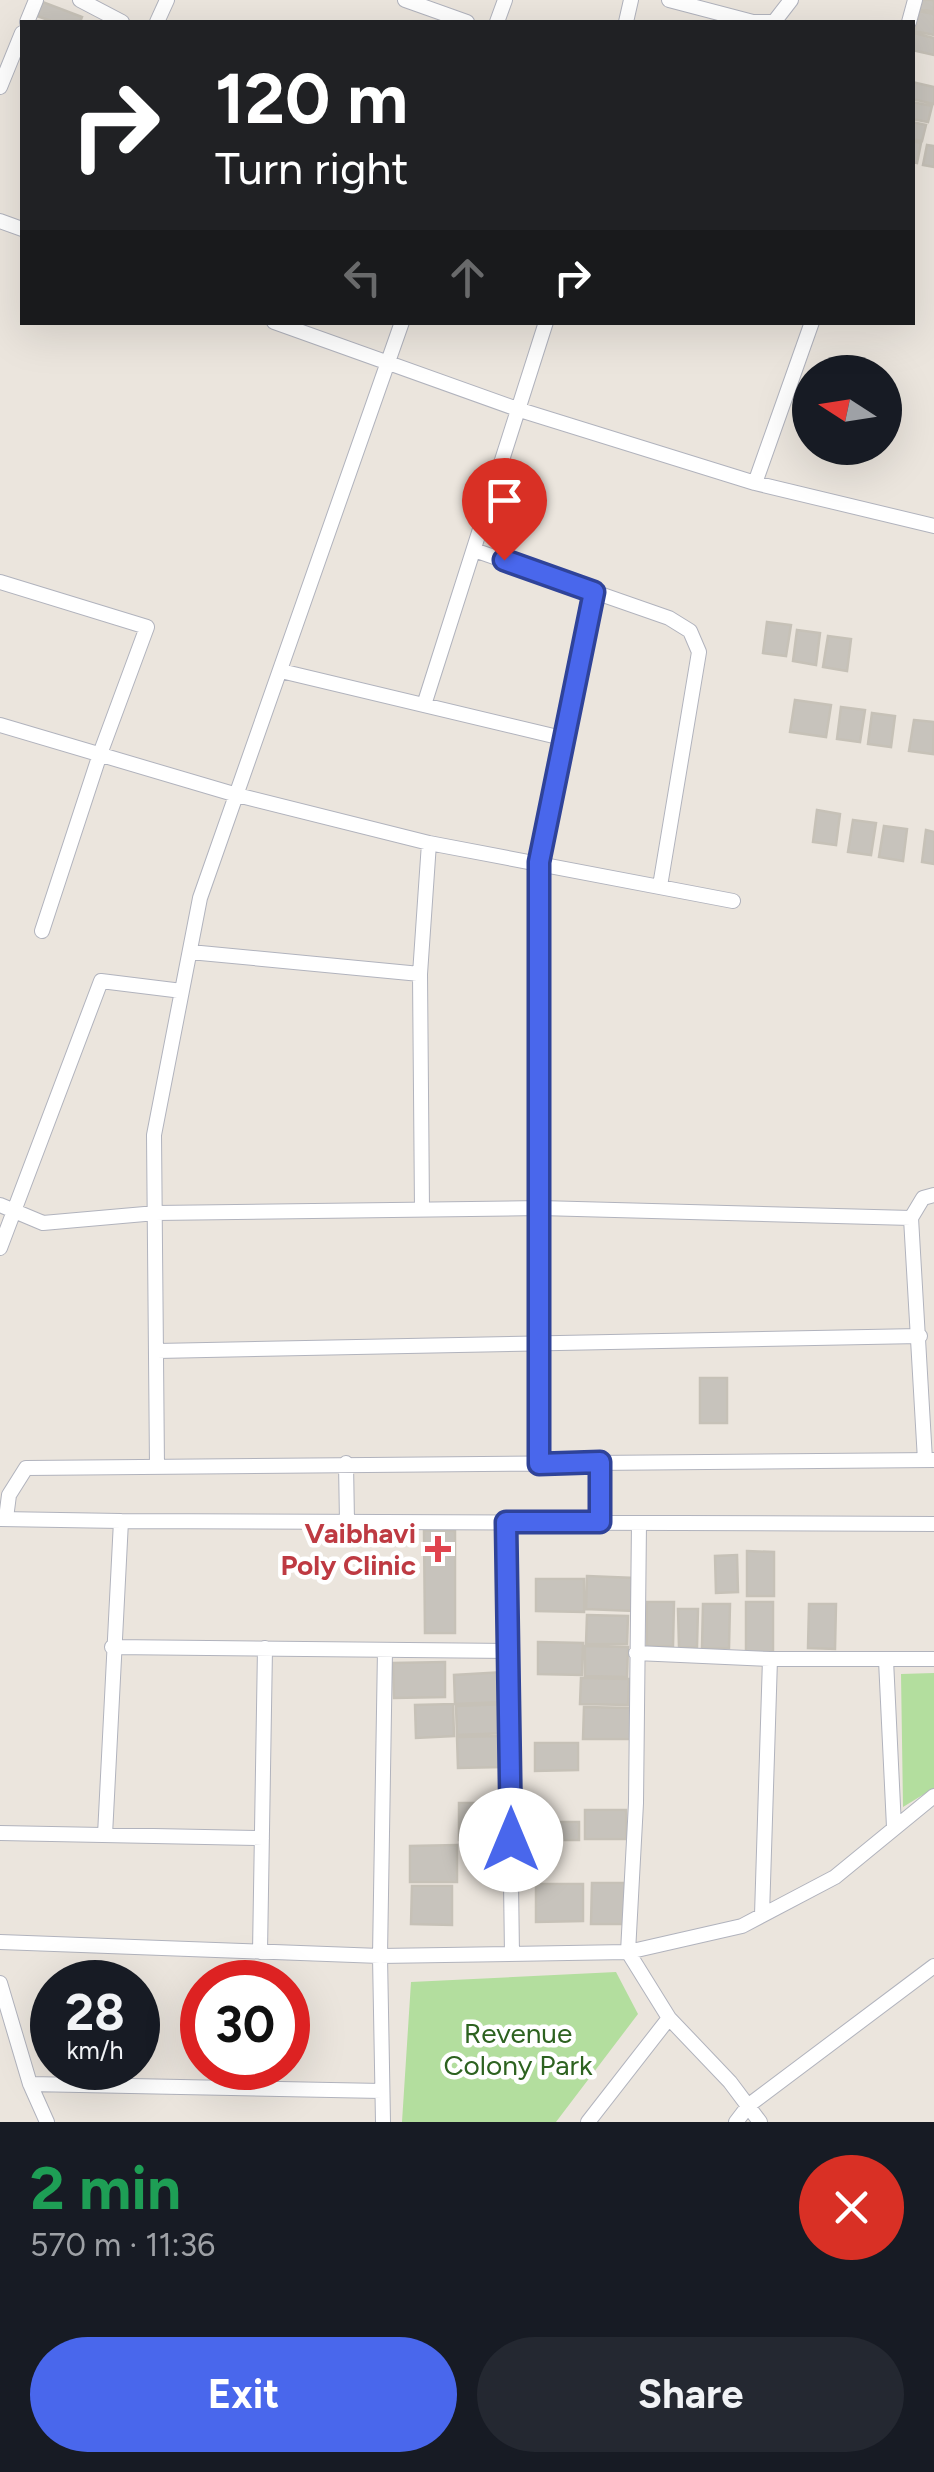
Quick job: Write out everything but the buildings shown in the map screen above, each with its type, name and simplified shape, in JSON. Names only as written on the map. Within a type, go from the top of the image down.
[{"type":"street","points":[[80,0],[118,20]]},
{"type":"street","points":[[406,0],[461,20]]},
{"type":"street","points":[[669,0],[745,20]]},
{"type":"street","points":[[0,87],[20,38]]},
{"type":"street","points":[[282,325],[520,410],[754,483],[934,526]]},
{"type":"street","points":[[157,1467],[154,1135],[200,898],[401,325]]},
{"type":"street","points":[[424,705],[545,325]]},
{"type":"street","points":[[754,483],[811,325]]},
{"type":"street","points":[[474,550],[669,618],[690,630],[699,652],[660,886]]},
{"type":"street","points":[[0,582],[147,628],[100,754],[42,931]]},
{"type":"street","points":[[539,1464],[539,862],[594,592]]},
{"type":"street","points":[[280,671],[562,738]]},
{"type":"street","points":[[0,725],[237,795],[430,842],[733,901]]},
{"type":"street","points":[[422,1210],[420,974],[430,842]]},
{"type":"street","points":[[190,952],[420,974]]},
{"type":"street","points":[[0,1248],[7,1208],[100,981],[182,990]]},
{"type":"street","points":[[934,1195],[923,1198],[911,1218],[930,1460],[26,1468],[9,1496],[3,1518],[934,1524]]},
{"type":"street","points":[[7,1208],[43,1224],[156,1213],[540,1208],[911,1218]]},
{"type":"street","points":[[156,1351],[920,1336]]},
{"type":"street","points":[[600,1462],[600,1522]]},
{"type":"street","points":[[346,1464],[347,1522]]},
{"type":"street","points":[[105,1835],[120,1520]]},
{"type":"street","points":[[506,1522],[512,1954]]},
{"type":"street","points":[[639,1523],[636,1803],[628,1952],[669,2018],[760,2122]]},
{"type":"street","points":[[112,1647],[510,1651]]},
{"type":"street","points":[[260,1952],[265,1648]]},
{"type":"street","points":[[383,2122],[380,1956],[385,1650]]},
{"type":"street","points":[[636,1654],[934,1659]]},
{"type":"street","points":[[762,1915],[770,1659]]},
{"type":"street","points":[[886,1660],[894,1826]]},
{"type":"street","points":[[0,1942],[380,1956],[628,1952],[742,1926],[835,1877],[934,1796]]},
{"type":"street","points":[[0,1833],[262,1838]]},
{"type":"street","points":[[736,2122],[749,2105],[934,1966]]},
{"type":"street","points":[[0,1983],[30,2084]]},
{"type":"street","points":[[588,2122],[669,2018]]},
{"type":"street","points":[[160,2087],[382,2091]]},
{"type":"street","points":[[33,2090],[47,2122]]},
{"type":"green space","points":[[934,1673],[934,1788],[903,1807],[901,1674]]},
{"type":"green space","name":"Revenue Colony Park","points":[[616,1972],[638,2014],[556,2122],[402,2122],[411,1982]]},
{"type":"place","name":"Vaibhavi Poly Clinic","points":[[438,1549]]},
{"type":"route","points":[[504,560],[594,592],[539,862],[539,1464],[600,1462],[600,1522],[506,1522],[511,1840]]}]
